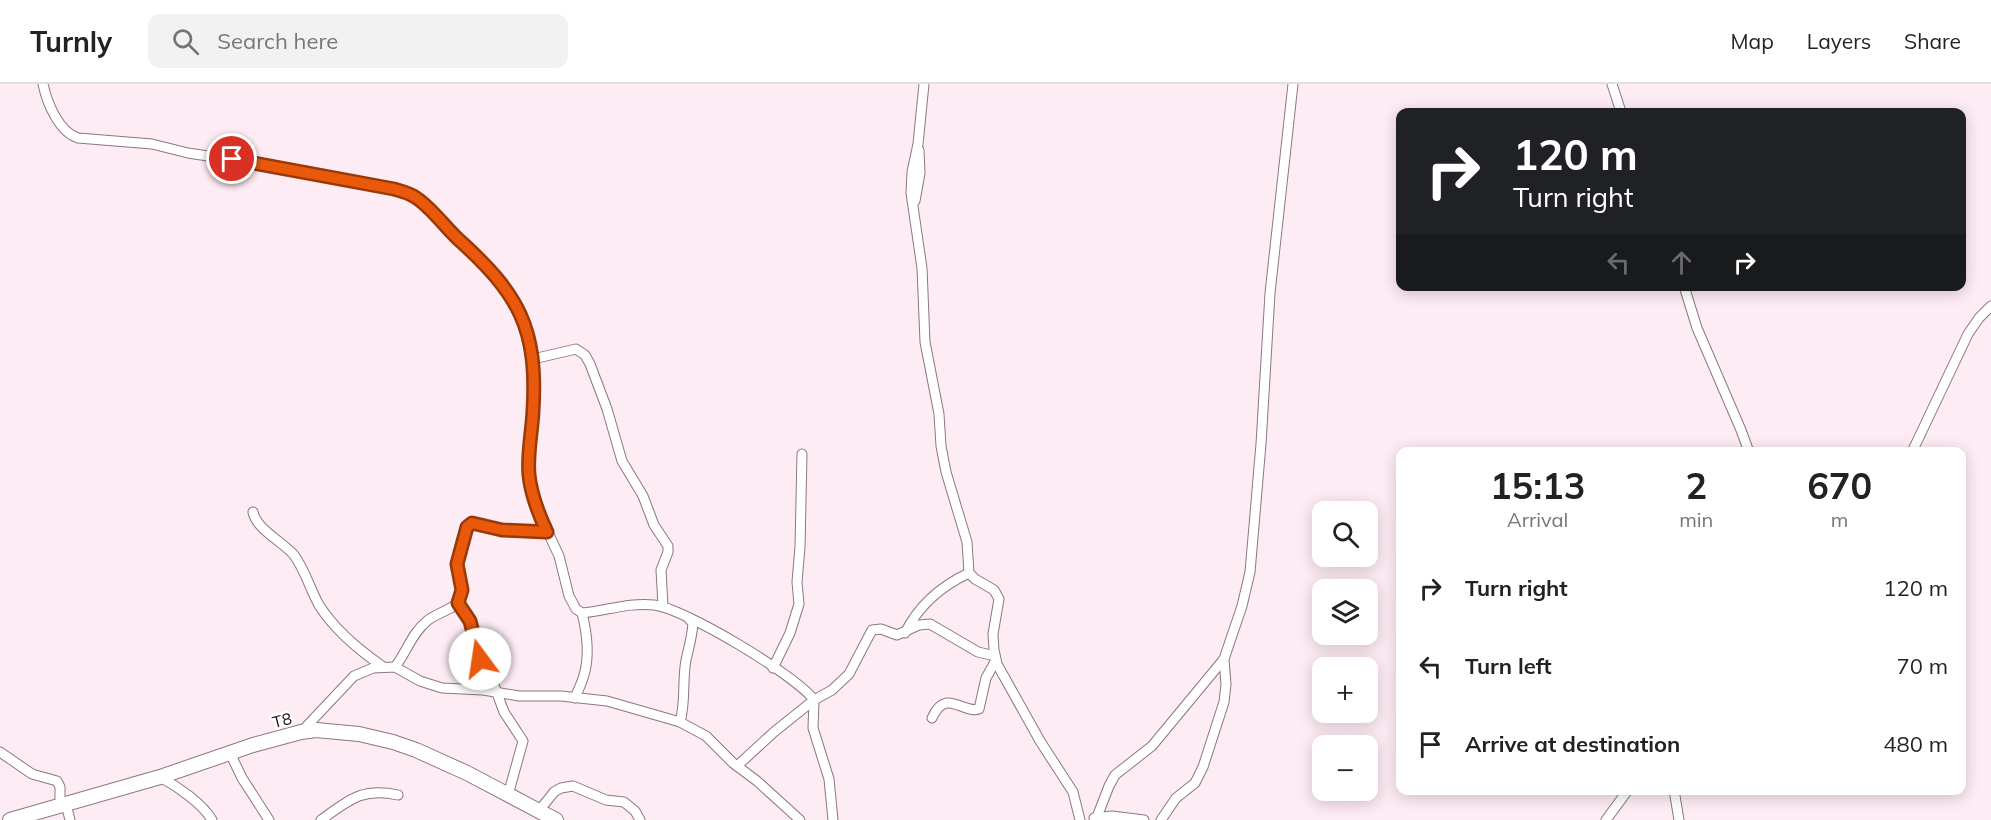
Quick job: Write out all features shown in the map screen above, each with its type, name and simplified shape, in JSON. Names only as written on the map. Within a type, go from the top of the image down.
[{"type":"street","points":[[43,84],[53,112],[71,136],[152,144],[188,153],[394,189],[414,196],[507,289],[524,323],[533,359],[529,477],[535,501],[559,556],[569,596],[576,609],[582,613],[586,628],[586,665],[575,698]]},
{"type":"street","points":[[924,84],[911,193],[922,268],[922,323],[939,414],[941,446],[946,472],[967,542],[969,573],[994,590],[999,599],[993,634],[995,658],[1040,741],[1073,792],[1079,815],[1094,819],[1112,816],[1144,820]]},
{"type":"street","points":[[1094,819],[1115,775],[1152,746],[1224,659],[1242,606],[1251,566],[1270,293],[1293,84]]},
{"type":"street","points":[[1612,84],[1620,108]]},
{"type":"street","points":[[1686,291],[1697,328],[1747,447]]},
{"type":"street","points":[[1914,447],[1968,334],[1991,306]]},
{"type":"street","points":[[533,359],[576,350],[585,355],[590,364],[607,409],[622,461],[643,496],[654,525],[668,546],[661,570],[663,606]]},
{"type":"street","points":[[774,668],[790,633],[799,604],[797,582],[802,454]]},
{"type":"street","points":[[253,513],[256,522],[294,555],[329,620],[362,652],[382,666]]},
{"type":"street","points":[[395,667],[419,628],[437,614],[458,603],[462,590],[457,564],[463,537],[469,524],[502,530],[547,532]]},
{"type":"street","points":[[905,633],[914,617],[936,592],[969,573]]},
{"type":"street","points":[[458,603],[470,621],[477,652],[491,677],[504,712],[523,741],[508,795]]},
{"type":"street","points":[[582,613],[633,605],[663,606],[742,646],[802,688],[814,700],[813,728],[829,779],[833,820]]},
{"type":"street","points":[[680,722],[684,702],[686,661],[691,645],[693,623],[688,618]]},
{"type":"street","points":[[737,766],[814,700],[832,690],[852,670],[872,630],[881,629],[897,635],[920,625],[930,624],[978,652],[995,658]]},
{"type":"street","points":[[933,718],[939,707],[945,704],[959,704],[973,710],[979,709],[986,678],[995,658]]},
{"type":"street","points":[[1161,820],[1176,798],[1195,783],[1201,772],[1224,702],[1226,684],[1224,659]]},
{"type":"street","points":[[301,732],[354,676],[364,670],[382,666],[395,667],[431,686],[483,690],[496,694],[575,698],[620,704],[680,722],[706,736],[800,820]]},
{"type":"street","name":"T8","points":[[10,820],[160,777],[253,744],[316,730],[341,731],[393,742],[443,762],[553,820]]},
{"type":"street","points":[[0,752],[32,774],[57,781],[63,805],[70,820]]},
{"type":"street","points":[[230,753],[238,772],[269,820]]},
{"type":"street","points":[[160,777],[205,810],[212,820]]},
{"type":"street","points":[[538,812],[554,792],[573,786],[606,801],[624,802],[635,811],[640,820]]},
{"type":"street","points":[[321,820],[345,803],[364,794],[375,791],[398,795]]},
{"type":"street","points":[[1606,820],[1624,795]]},
{"type":"street","points":[[1675,795],[1679,820]]},
{"type":"route","points":[[232,159],[394,189],[414,196],[488,268],[511,295],[517,307],[524,323],[533,359],[529,477],[547,532],[502,530],[472,523],[467,527],[457,564],[462,585],[461,599],[458,603],[470,621],[480,659]]}]
